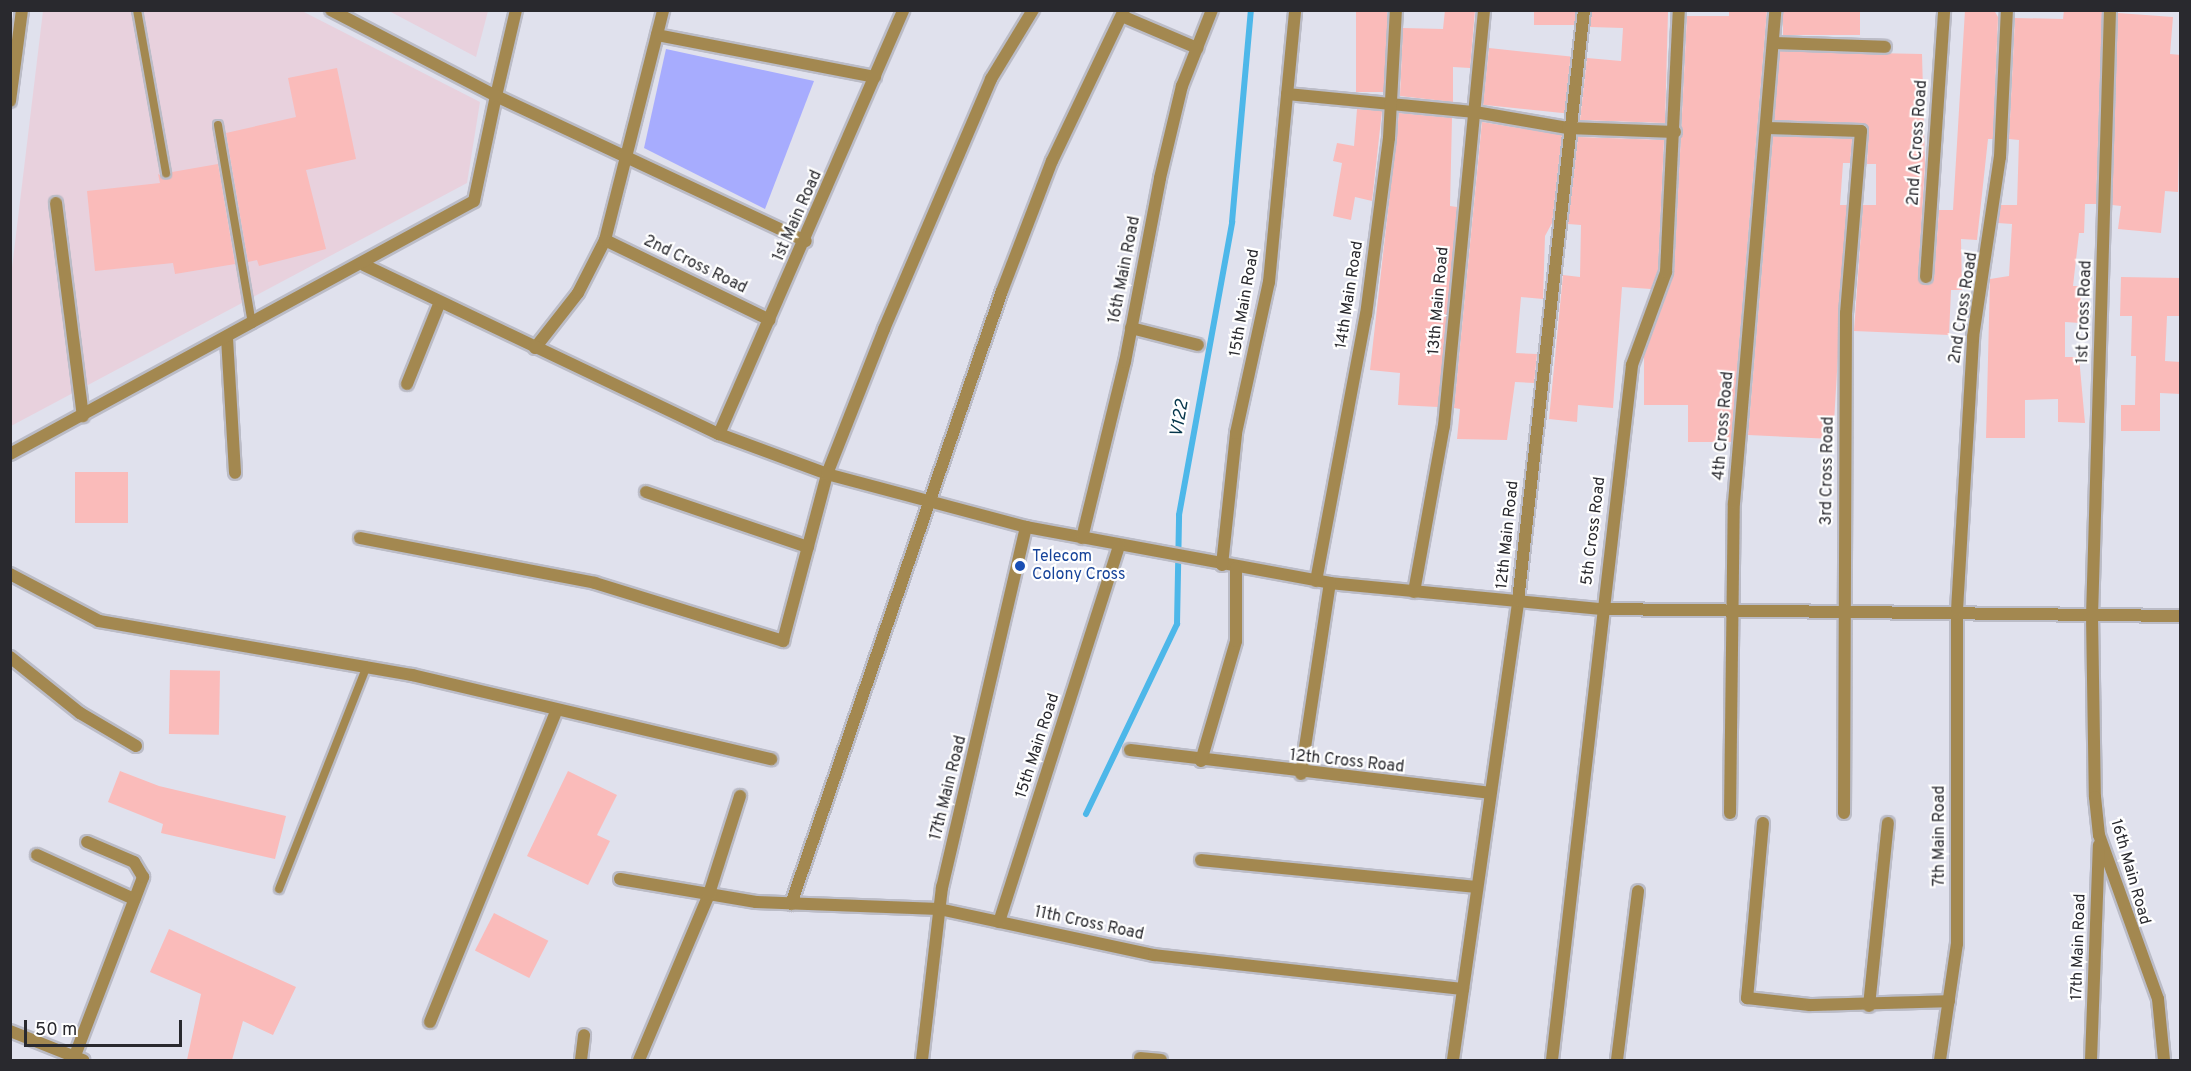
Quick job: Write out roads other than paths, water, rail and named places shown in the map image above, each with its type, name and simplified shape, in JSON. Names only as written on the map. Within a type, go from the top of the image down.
[{"type":"street","points":[[10,100],[13,56],[22,10]]},
{"type":"street","points":[[331,10],[351,15],[496,96],[806,241]]},
{"type":"street","points":[[10,454],[364,265],[474,201],[516,10]]},
{"type":"street","points":[[535,348],[578,293],[605,240],[663,10]]},
{"type":"street","name":"1st Main Road","points":[[719,434],[806,241],[903,10]]},
{"type":"street","points":[[360,538],[595,583],[783,641],[827,474],[950,170],[991,79],[1033,10]]},
{"type":"street","name":"16th Main Road","points":[[1082,538],[1131,328],[1160,178],[1197,48],[1212,10]]},
{"type":"street","name":"15th Main Road","points":[[1222,565],[1236,433],[1269,282],[1295,10]]},
{"type":"street","name":"14th Main Road","points":[[1316,581],[1366,315],[1390,106],[1396,10]]},
{"type":"street","name":"13th Main Road","points":[[1414,592],[1444,426],[1484,10]]},
{"type":"street","name":"12th Main Road","points":[[1453,1060],[1518,601],[1568,128],[1584,10]]},
{"type":"street","name":"5th Cross Road","points":[[1552,1060],[1601,609],[1632,365],[1666,272],[1675,132],[1679,10]]},
{"type":"street","name":"4th Cross Road","points":[[1730,813],[1729,611],[1775,10]]},
{"type":"street","name":"2nd A Cross Road","points":[[1926,278],[1944,10]]},
{"type":"street","name":"2nd Cross Road","points":[[1957,610],[1973,337],[2000,157],[2007,10]]},
{"type":"street","name":"1st Cross Road","points":[[2092,615],[2110,10]]},
{"type":"street","points":[[791,903],[1036,204],[1123,13],[1197,48]]},
{"type":"street","points":[[657,35],[875,77]]},
{"type":"street","points":[[1773,43],[1885,46]]},
{"type":"street","points":[[1287,94],[1390,106],[1475,112],[1568,128],[1675,132]]},
{"type":"street","name":"3rd Cross Road","points":[[1767,128],[1861,130],[1846,312],[1844,813]]},
{"type":"street","points":[[57,203],[83,416]]},
{"type":"street","name":"2nd Cross Road","points":[[605,240],[770,320]]},
{"type":"street","points":[[364,265],[719,434],[827,474],[1026,527],[1119,546],[1330,583],[1601,609],[1957,610],[2181,616]]},
{"type":"street","points":[[407,384],[440,302]]},
{"type":"street","points":[[1131,328],[1198,345]]},
{"type":"street","points":[[227,338],[235,473]]},
{"type":"street","points":[[646,492],[808,547]]},
{"type":"street","name":"17th Main Road","points":[[922,1060],[939,909],[1026,527]]},
{"type":"street","name":"15th Main Road","points":[[999,922],[1119,546]]},
{"type":"street","points":[[1201,762],[1236,641],[1236,568]]},
{"type":"street","points":[[10,574],[33,591],[99,621],[367,666],[771,759]]},
{"type":"street","points":[[1301,774],[1330,583]]},
{"type":"street","name":"7th Main Road","points":[[1940,1060],[1957,944],[1957,610]]},
{"type":"street","name":"16th Main Road","points":[[2092,615],[2099,835],[2158,999],[2164,1060]]},
{"type":"street","points":[[10,657],[80,713],[136,746]]},
{"type":"street","points":[[430,1022],[556,711]]},
{"type":"street","name":"12th Cross Road","points":[[1130,750],[1201,762],[1489,794]]},
{"type":"street","points":[[639,1060],[708,897],[740,796]]},
{"type":"street","points":[[1764,823],[1748,998],[1753,1003],[1869,1006],[1949,1001]]},
{"type":"street","points":[[1869,1006],[1888,823]]},
{"type":"street","name":"17th Main Road","points":[[2091,1060],[2099,835]]},
{"type":"street","points":[[10,1031],[71,1058],[135,899],[141,868],[87,842]]},
{"type":"street","points":[[37,855],[135,899]]},
{"type":"street","points":[[1200,860],[1476,887]]},
{"type":"street","name":"11th Cross Road","points":[[621,879],[708,897],[939,909],[1154,955],[1463,989]]},
{"type":"street","points":[[1617,1060],[1638,891]]},
{"type":"street","points":[[581,1060],[584,1035]]},
{"type":"street","points":[[1140,1058],[1161,1060]]},
{"type":"lane","points":[[137,10],[166,173]]},
{"type":"lane","points":[[218,125],[252,324]]},
{"type":"lane","points":[[279,889],[367,666]]},
{"type":"waterway","name":"V122","points":[[1086,814],[1177,624],[1179,515],[1232,222],[1251,10]]},
{"type":"place","name":"Telecom Colony Cross","points":[[1020,566]]}]
